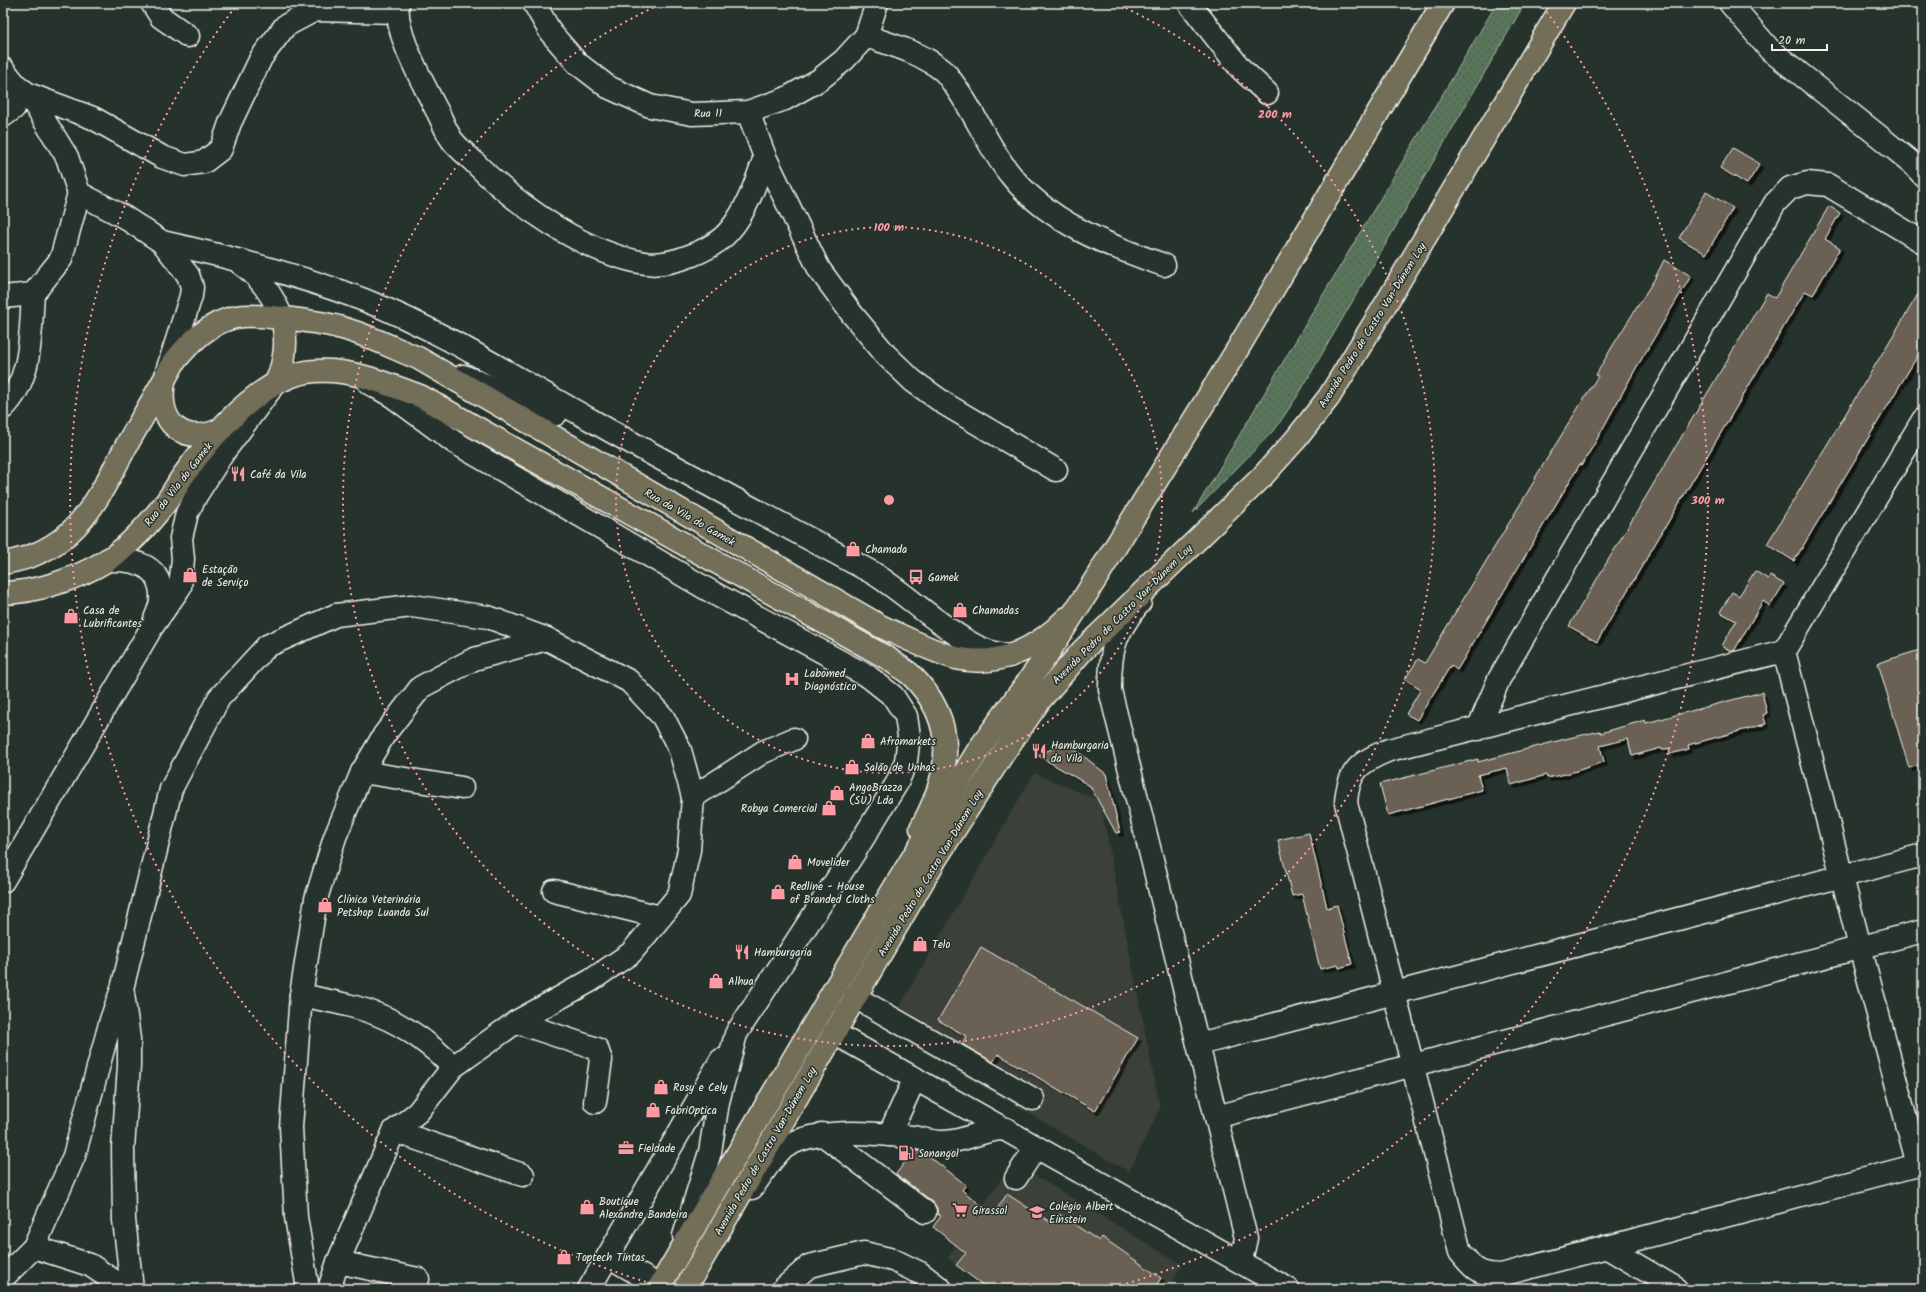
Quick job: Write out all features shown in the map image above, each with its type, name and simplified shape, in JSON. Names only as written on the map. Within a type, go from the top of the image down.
[{"type":"main road","name":"Avenida Pedro de Castro Van-Dúnem Loy","points":[[659,1288],[915,850],[979,749],[1045,658],[1087,593],[1241,344],[1443,3]]},
{"type":"main road","name":"Avenida Pedro de Castro Van-Dúnem Loy","points":[[685,1289],[937,857],[1002,755],[1040,700],[1078,655],[1261,478],[1296,439],[1329,397],[1564,3]]},
{"type":"main road","name":"Rua da Vila do Gamek","points":[[3,563],[15,561],[43,550],[65,537],[79,524],[99,497],[174,362],[187,346],[203,332],[219,323],[236,317],[255,315],[321,322],[342,328],[418,358],[882,627],[956,658],[976,660],[1009,656],[1024,651],[1041,641],[1058,627],[1087,593]]},
{"type":"main road","points":[[276,383],[283,365],[286,350],[286,333],[282,318]]},
{"type":"main road","name":"Rua da Vila do Gamek","points":[[3,593],[24,593],[59,582],[107,560],[136,535],[164,506],[184,475],[222,428],[248,404],[276,383],[292,375],[314,371],[335,371],[382,382],[420,396],[889,659],[910,675],[932,701],[939,714],[946,757],[942,779],[915,850]]},
{"type":"main road","name":"Rua da Vila do Gamek","points":[[164,381],[162,407],[168,419],[176,429],[188,434],[199,435],[211,434],[222,428]]},
{"type":"street","points":[[152,3],[161,16],[188,36]]},
{"type":"street","name":"Rua 11","points":[[534,3],[551,33],[577,63],[608,87],[650,106],[692,114],[748,112],[785,99],[819,80],[844,60],[866,36],[877,3]]},
{"type":"street","points":[[1188,3],[1240,68],[1267,93]]},
{"type":"street","points":[[1730,3],[1770,50],[1912,163],[1923,175]]},
{"type":"street","points":[[16,83],[93,118],[162,157],[185,165],[204,162],[221,149],[230,123],[261,58],[285,26],[315,10],[397,8],[411,60],[452,140],[494,183],[533,212],[590,246],[619,257],[647,263],[675,261],[708,248],[730,231],[754,188],[765,157]]},
{"type":"street","points":[[866,36],[918,54],[942,69],[962,94],[985,137],[1009,174],[1035,200],[1064,220],[1114,247],[1164,265]]},
{"type":"street","points":[[3,116],[14,108],[16,83]]},
{"type":"street","points":[[3,408],[22,382],[29,351],[33,294],[61,259],[79,194],[67,157],[16,83]]},
{"type":"street","points":[[748,112],[765,157],[819,269],[852,314],[886,355],[913,382],[945,404],[1056,470]]},
{"type":"street","points":[[1478,729],[1499,679],[1775,203],[1790,188],[1807,183],[1828,185],[1923,242]]},
{"type":"street","points":[[79,194],[124,217],[162,242],[188,275],[192,287],[191,296],[164,381]]},
{"type":"street","points":[[162,242],[232,258],[364,300],[433,332],[638,447],[873,573],[947,628],[974,646],[1009,656]]},
{"type":"street","points":[[232,258],[248,268],[263,284],[274,299],[282,318]]},
{"type":"street","points":[[3,297],[33,294]]},
{"type":"street","points":[[433,332],[620,476]]},
{"type":"street","points":[[418,358],[638,447]]},
{"type":"street","name":"Rua da Vila do Gamek","points":[[355,376],[392,396],[454,442],[717,594],[869,677],[893,696],[906,716],[909,736],[906,761],[897,783],[857,848],[736,1034],[718,1102],[710,1152],[676,1258]]},
{"type":"street","points":[[3,881],[152,627],[180,588],[183,559],[181,538],[186,513],[223,453],[276,383]]},
{"type":"street","points":[[1784,651],[1841,876],[1920,1166],[1501,1275],[1484,1274],[1470,1265],[1460,1252],[1346,803],[1347,786],[1355,769],[1370,758],[1389,750],[1478,729],[1784,651],[1923,420]]},
{"type":"street","points":[[107,560],[124,560],[140,563],[152,570],[158,585],[161,602],[152,627]]},
{"type":"street","points":[[1168,567],[1135,609],[1114,644],[1111,657],[1110,690],[1246,1238],[1240,1261]]},
{"type":"street","points":[[3,1278],[34,1247],[74,1156],[111,1020],[122,989],[171,789],[219,698],[267,646],[336,615],[412,606],[488,617],[547,639],[630,680],[663,717],[680,750],[693,797],[689,850],[679,895],[660,916],[631,953],[590,981],[516,1022],[453,1066],[418,1112],[394,1131],[338,1262],[329,1289]]},
{"type":"street","points":[[308,1289],[296,1217],[291,1127],[301,995],[316,899],[335,837],[362,772],[384,735],[421,686],[474,659],[547,639]]},
{"type":"street","points":[[693,797],[762,752],[794,739]]},
{"type":"street","points":[[362,772],[462,788]]},
{"type":"street","points":[[1199,1044],[1923,855]]},
{"type":"street","points":[[554,891],[660,916]]},
{"type":"street","points":[[1216,1116],[1923,931]]},
{"type":"street","points":[[122,989],[129,1039],[123,1148],[124,1220],[132,1289]]},
{"type":"street","points":[[301,995],[346,1004],[382,1016],[437,1051],[453,1066]]},
{"type":"street","points":[[855,997],[1033,1099]]},
{"type":"street","points":[[516,1022],[597,1049],[601,1060],[595,1102]]},
{"type":"street","points":[[834,1033],[1288,1289]]},
{"type":"street","points":[[589,1289],[736,1034]]},
{"type":"street","points":[[890,1135],[915,1078]]},
{"type":"street","points":[[717,1233],[780,1152],[799,1139],[822,1134],[890,1135],[942,1143],[963,1140],[994,1129],[1006,1129]]},
{"type":"street","points":[[394,1131],[523,1175]]},
{"type":"street","points":[[822,1134],[925,1212]]},
{"type":"street","points":[[1016,1178],[1036,1147]]},
{"type":"street","points":[[34,1247],[90,1265],[126,1289]]},
{"type":"street","points":[[1606,1247],[1677,1289]]},
{"type":"street","points":[[783,1289],[809,1266],[864,1253],[893,1260],[920,1273],[941,1289]]},
{"type":"street","points":[[608,1256],[659,1288]]},
{"type":"street","points":[[338,1262],[418,1279]]},
{"type":"shaded area","points":[[1034,773],[1100,801],[1160,1108],[1129,1172],[886,1030]]},
{"type":"shaded area","name":"Colégio Albert Einstein","points":[[1013,1162],[1182,1265],[1167,1289],[988,1289],[956,1265],[948,1257]]},
{"type":"green space","points":[[1497,3],[1525,3],[1300,392],[1276,428],[1193,513]]},
{"type":"building","points":[[1733,148],[1760,164],[1747,184],[1720,168]]},
{"type":"building","points":[[1706,192],[1733,208],[1706,254],[1679,238]]},
{"type":"building","points":[[1829,206],[1840,213],[1825,239],[1840,248],[1813,295],[1805,291],[1597,642],[1569,626],[1767,293],[1775,298]]},
{"type":"building","points":[[1664,260],[1691,276],[1635,370],[1582,465],[1580,464],[1457,670],[1451,665],[1417,720],[1406,714],[1421,689],[1405,679],[1418,659],[1425,663],[1535,478],[1598,376],[1596,375],[1654,280]]},
{"type":"building","points":[[1923,286],[1923,347],[1794,561],[1767,544]]},
{"type":"building","points":[[1755,571],[1768,579],[1770,576],[1784,584],[1770,606],[1763,601],[1734,651],[1731,651],[1722,646],[1736,621],[1720,612],[1732,592],[1739,596]]},
{"type":"building","points":[[1923,649],[1923,764],[1909,768],[1878,663]]},
{"type":"building","points":[[1762,692],[1767,713],[1763,715],[1766,724],[1688,745],[1689,749],[1670,754],[1669,748],[1662,750],[1661,748],[1632,756],[1628,739],[1600,746],[1604,762],[1573,772],[1547,778],[1546,775],[1511,785],[1507,768],[1478,775],[1482,790],[1388,815],[1380,784],[1478,759],[1478,762],[1565,739],[1600,731],[1601,733],[1645,720],[1646,723]]},
{"type":"building","points":[[1067,743],[1106,774],[1120,832],[1116,833],[1090,786],[1037,755]]},
{"type":"building","points":[[1309,833],[1327,908],[1337,905],[1352,964],[1339,968],[1338,965],[1320,969],[1302,894],[1292,896],[1278,840]]},
{"type":"building","points":[[981,947],[1138,1038],[1095,1111],[998,1054],[993,1062],[962,1044],[966,1036],[938,1020]]},
{"type":"building","name":"Colégio Albert Einstein","points":[[914,1150],[925,1153],[966,1185],[962,1190],[993,1215],[1007,1194],[1053,1224],[1059,1214],[1099,1241],[1102,1237],[1161,1278],[1154,1289],[988,1289],[956,1265],[966,1253],[933,1227],[941,1216],[937,1214],[937,1208],[933,1202],[896,1174]]},
{"type":"place","name":"Café da Vila","points":[[238,474]]},
{"type":"place","name":"Chamada","points":[[853,549]]},
{"type":"place","name":"Estação de Serviço","points":[[190,575]]},
{"type":"place","name":"Gamek","points":[[916,577]]},
{"type":"place","name":"Chamadas","points":[[960,610]]},
{"type":"place","name":"Casa de Lubrificantes","points":[[71,616]]},
{"type":"place","name":"Labomed Diagnóstico","points":[[792,679]]},
{"type":"place","name":"Afromarkets","points":[[868,741]]},
{"type":"place","name":"Hamburgaria da Vila","points":[[1039,751]]},
{"type":"place","name":"Salão de Unhas","points":[[852,767]]},
{"type":"place","name":"AngoBrazza (SU) Lda","points":[[837,793]]},
{"type":"place","name":"Robya Comercial","points":[[829,808]]},
{"type":"place","name":"Movelider","points":[[795,862]]},
{"type":"place","name":"Redline - House of Branded Cloths","points":[[778,892]]},
{"type":"place","name":"Clínica Veterinária Petshop Luanda Sul","points":[[325,905]]},
{"type":"place","name":"Telo","points":[[920,944]]},
{"type":"place","name":"Hamburgaria","points":[[742,952]]},
{"type":"place","name":"Alhua","points":[[716,981]]},
{"type":"place","name":"Rosy e Cely","points":[[661,1087]]},
{"type":"place","name":"FabriOptica","points":[[653,1110]]},
{"type":"place","name":"Fieldade","points":[[626,1148]]},
{"type":"place","name":"Sonangol","points":[[906,1153]]},
{"type":"place","name":"Boutique Alexandre Bandeira","points":[[587,1207]]},
{"type":"place","name":"Girassol","points":[[960,1210]]},
{"type":"place","name":"Colégio Albert Einstein","points":[[1037,1212]]},
{"type":"place","name":"Toptech Tintas","points":[[564,1257]]}]
